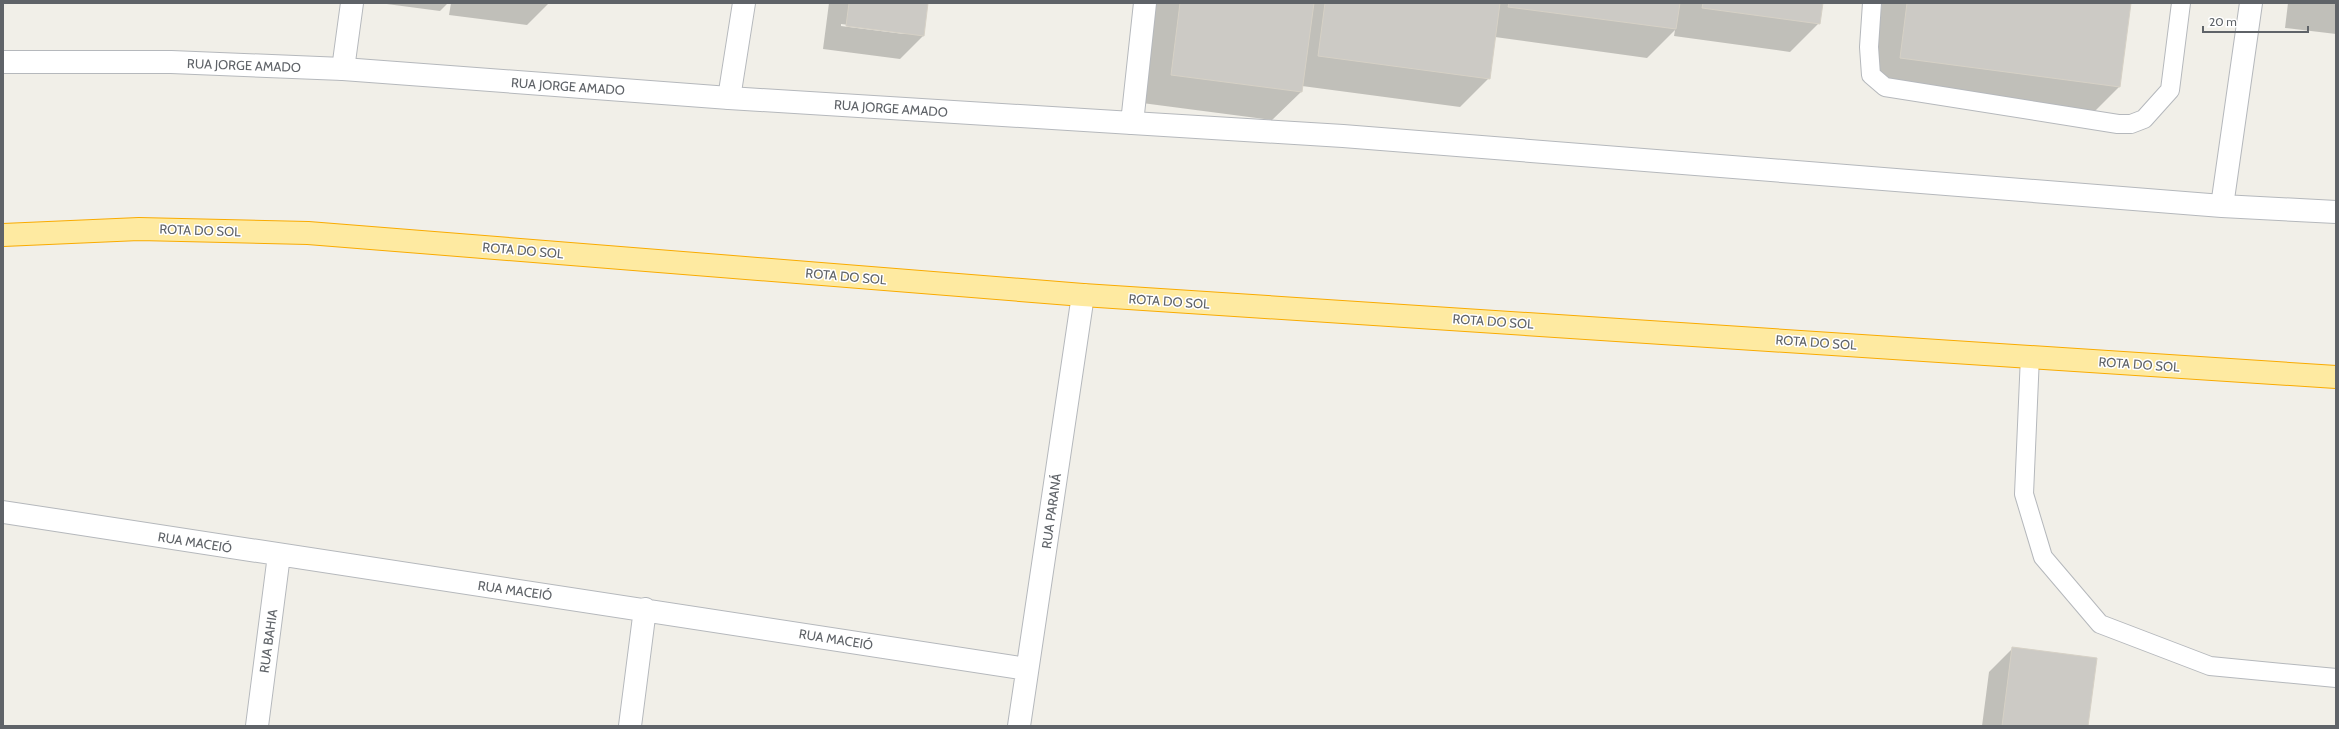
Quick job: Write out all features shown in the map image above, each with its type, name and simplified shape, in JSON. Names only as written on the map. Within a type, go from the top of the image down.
[{"type":"highway","name":"ROTA DO SOL","points":[[3,235],[139,229],[308,233],[1083,295],[2336,377]]},
{"type":"street","points":[[343,68],[352,3]]},
{"type":"street","points":[[729,98],[744,3]]},
{"type":"street","points":[[1132,123],[1145,3]]},
{"type":"street","points":[[2222,206],[2250,3]]},
{"type":"street","name":"RUA JORGE AMADO","points":[[3,62],[171,62],[343,68],[729,98],[1343,136],[2222,206],[2336,212]]},
{"type":"street","name":"RUA PARANÁ","points":[[1019,726],[1083,295]]},
{"type":"street","name":"RUA MACEIÓ","points":[[3,512],[279,555],[645,609],[1028,669]]},
{"type":"street","name":"RUA BAHIA","points":[[257,726],[279,555]]},
{"type":"street","points":[[630,726],[645,609]]},
{"type":"lane","points":[[1872,3],[1869,48],[1871,75],[1885,87],[2118,124],[2131,124],[2144,119],[2170,90],[2181,3]]},
{"type":"lane","points":[[2030,356],[2024,494],[2043,557],[2100,624],[2210,666],[2336,678]]},
{"type":"building","points":[[849,3],[928,3],[924,36],[846,26]]},
{"type":"building","points":[[1180,3],[1314,3],[1302,92],[1171,75]]},
{"type":"building","points":[[1325,3],[1500,3],[1490,79],[1318,56]]},
{"type":"building","points":[[1509,3],[1680,3],[1676,29],[1508,7]]},
{"type":"building","points":[[1703,3],[1823,3],[1820,24],[1702,8]]},
{"type":"building","points":[[1907,3],[2131,3],[2120,87],[1900,58]]},
{"type":"building","points":[[2012,647],[2097,658],[2088,726],[2002,726]]}]
